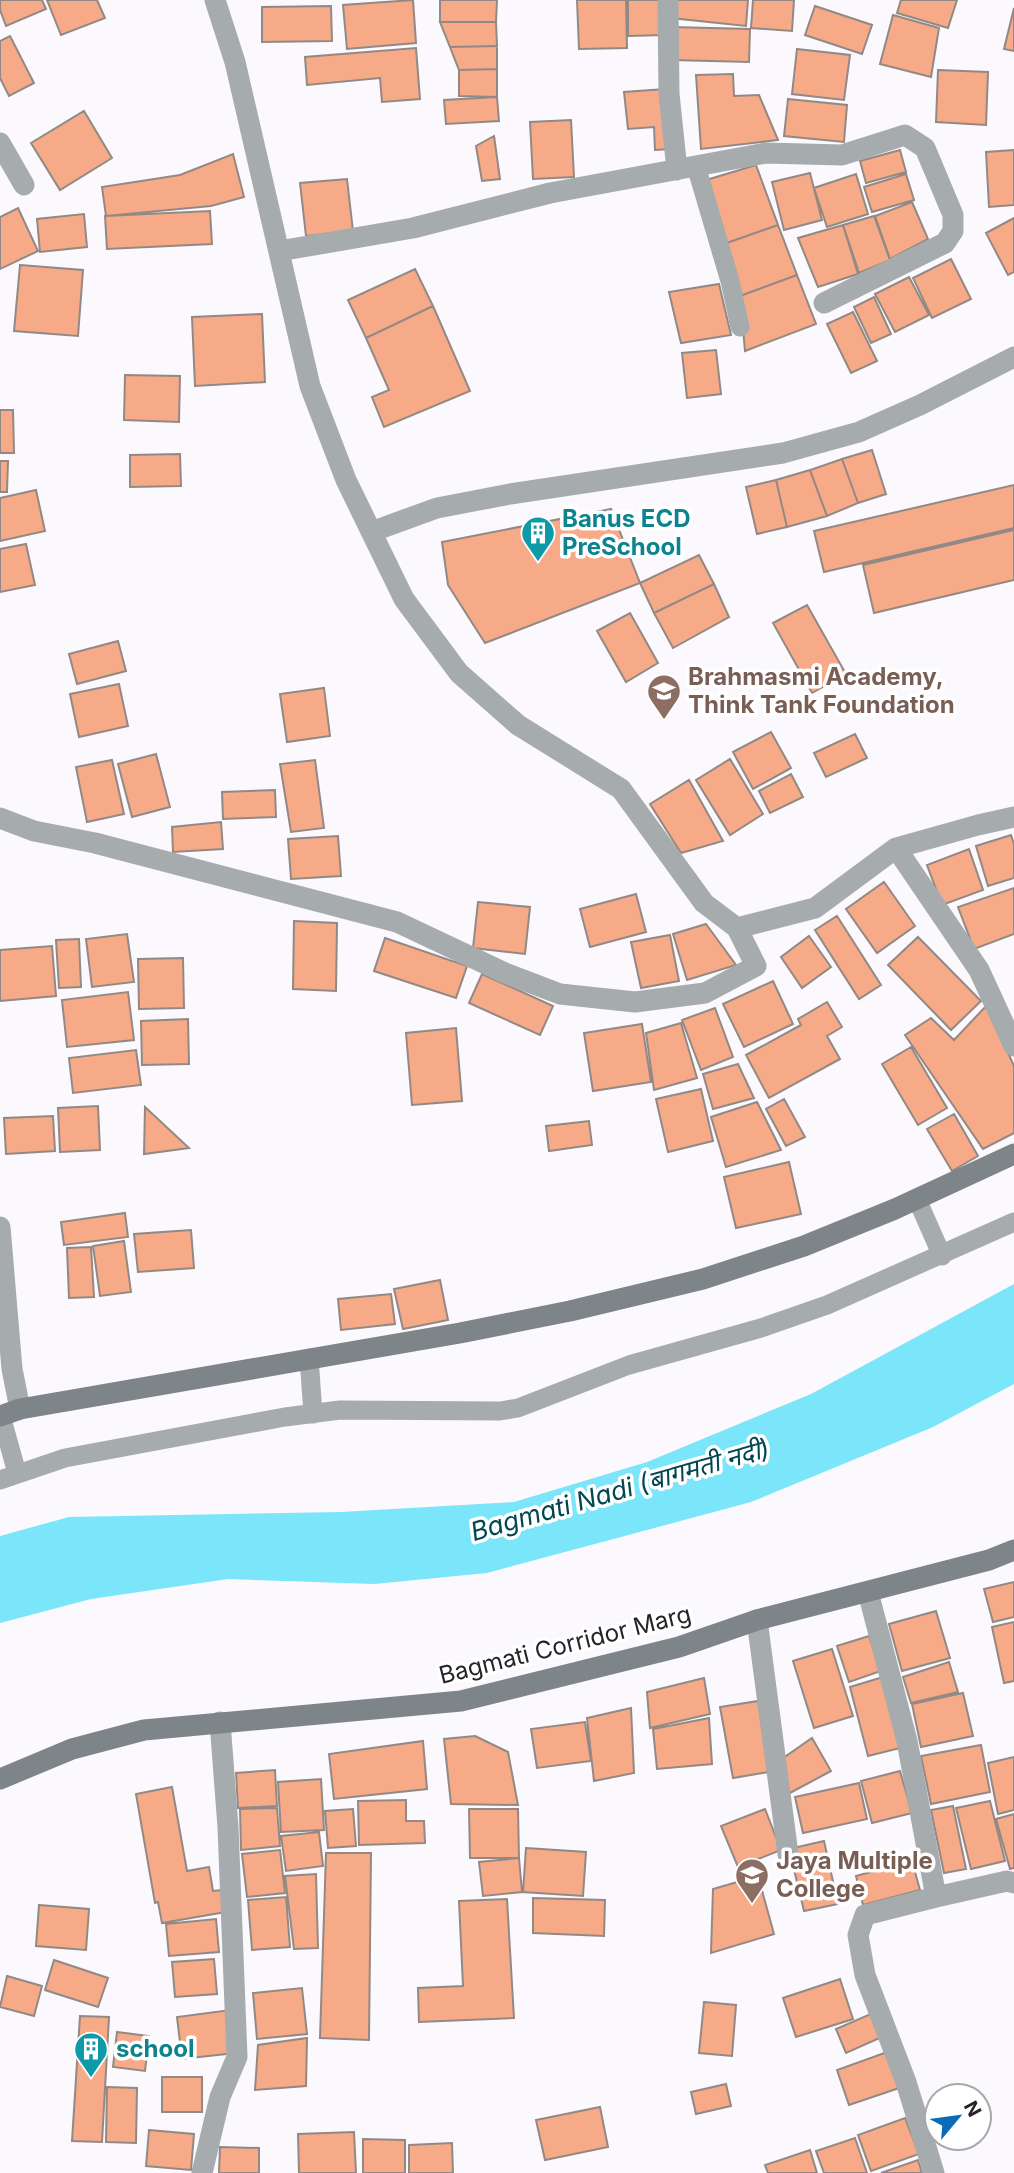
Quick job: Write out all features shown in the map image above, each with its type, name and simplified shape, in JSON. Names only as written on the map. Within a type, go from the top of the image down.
[{"type":"street","points":[[0,818],[34,831],[95,843],[397,922],[505,974],[560,994],[635,1002],[705,993],[756,966],[737,928],[704,903],[621,789],[518,725],[460,673],[404,599],[346,480],[310,386],[235,62],[215,0]]},
{"type":"street","points":[[668,0],[669,94],[686,168]]},
{"type":"street","points":[[279,251],[413,228],[550,193],[766,153],[842,155],[905,135],[925,148],[953,215],[953,231],[945,243],[824,303]]},
{"type":"street","points":[[0,143],[24,185]]},
{"type":"street","points":[[371,531],[449,505],[783,453],[859,432],[920,405],[1014,357]]},
{"type":"street","points":[[737,928],[815,908],[896,848],[1014,817]]},
{"type":"street","points":[[896,848],[979,970],[1014,1046]]},
{"type":"street","points":[[0,1227],[12,1368],[7,1413],[460,1333],[556,1314],[702,1279],[804,1246],[917,1199],[1014,1154]]},
{"type":"street","name":"Bagmati Corridor Marg","points":[[0,1779],[72,1749],[144,1730],[461,1701],[680,1647],[757,1620],[989,1560],[1014,1549]]},
{"type":"street","points":[[868,1592],[907,1741],[936,1897]]},
{"type":"street","points":[[757,1620],[788,1854]]},
{"type":"street","points":[[202,2173],[220,2097],[237,2057],[228,1827],[220,1722]]},
{"type":"street","points":[[934,2173],[906,2082],[865,1975],[858,1935],[865,1915],[1007,1881],[1014,1883]]},
{"type":"lane","points":[[686,168],[730,281],[740,327]]},
{"type":"lane","points":[[917,1199],[942,1255]]},
{"type":"lane","points":[[7,1413],[9,1476],[65,1458],[340,1410],[500,1411],[518,1408],[629,1365],[761,1328],[827,1305],[1014,1222]]},
{"type":"lane","points":[[309,1358],[313,1414]]},
{"type":"water","name":"Bagmati Nadi (बागमती नदी)","points":[[1014,1284],[1014,1384],[933,1427],[751,1502],[487,1573],[374,1584],[228,1579],[91,1599],[0,1623],[0,1536],[69,1517],[341,1512],[514,1502],[647,1462],[811,1394]]},
{"type":"building","points":[[0,0],[42,0],[46,9],[6,26],[0,10]]},
{"type":"building","points":[[47,0],[97,0],[105,18],[61,35]]},
{"type":"building","points":[[413,0],[416,43],[347,49],[343,5]]},
{"type":"building","points":[[440,0],[497,0],[496,22],[440,22]]},
{"type":"building","points":[[577,0],[626,0],[627,48],[579,49]]},
{"type":"building","points":[[628,0],[664,0],[665,35],[628,36]]},
{"type":"building","points":[[673,0],[748,0],[746,26],[671,18]]},
{"type":"building","points":[[753,0],[794,0],[792,31],[751,28]]},
{"type":"building","points":[[901,0],[957,0],[948,28],[897,13]]},
{"type":"building","points":[[331,6],[332,41],[262,42],[262,7]]},
{"type":"building","points":[[815,6],[872,25],[862,54],[805,35]]},
{"type":"building","points":[[1014,8],[1014,51],[1004,49]]},
{"type":"building","points":[[893,15],[939,28],[931,77],[880,64]]},
{"type":"building","points":[[440,22],[496,22],[497,46],[450,47]]},
{"type":"building","points":[[672,27],[750,29],[749,62],[671,60]]},
{"type":"building","points":[[10,36],[34,83],[9,96],[0,78],[0,41]]},
{"type":"building","points":[[497,46],[497,69],[459,70],[450,47]]},
{"type":"building","points":[[416,48],[420,99],[382,102],[380,78],[307,85],[305,57]]},
{"type":"building","points":[[797,49],[850,55],[844,100],[792,94]]},
{"type":"building","points":[[497,69],[497,97],[459,96],[459,70]]},
{"type":"building","points":[[938,70],[988,72],[986,125],[936,122]]},
{"type":"building","points":[[733,74],[734,96],[759,95],[778,140],[701,149],[696,75]]},
{"type":"building","points":[[665,89],[671,149],[655,150],[654,127],[628,129],[624,92]]},
{"type":"building","points":[[497,97],[499,121],[446,124],[444,100]]},
{"type":"building","points":[[788,99],[847,105],[844,142],[784,136]]},
{"type":"building","points":[[84,111],[112,158],[60,190],[31,143]]},
{"type":"building","points":[[571,120],[574,177],[533,179],[530,122]]},
{"type":"building","points":[[494,136],[500,179],[482,181],[476,146]]},
{"type":"building","points":[[900,150],[906,172],[866,183],[860,161]]},
{"type":"building","points":[[1014,150],[1014,205],[989,207],[986,152]]},
{"type":"building","points":[[233,154],[244,197],[211,206],[106,216],[102,187],[180,175]]},
{"type":"building","points":[[756,165],[778,225],[721,245],[703,181]]},
{"type":"building","points":[[810,173],[822,220],[784,230],[772,182]]},
{"type":"building","points":[[856,174],[868,214],[827,227],[814,188]]},
{"type":"building","points":[[906,174],[914,200],[872,212],[864,187]]},
{"type":"building","points":[[347,179],[353,231],[306,236],[300,183]]},
{"type":"building","points":[[912,202],[928,239],[890,259],[875,216]]},
{"type":"building","points":[[18,208],[38,251],[0,269],[0,217]]},
{"type":"building","points":[[210,211],[212,244],[107,249],[105,216]]},
{"type":"building","points":[[84,214],[87,247],[40,252],[37,219]]},
{"type":"building","points":[[874,216],[890,260],[859,273],[843,225]]},
{"type":"building","points":[[1014,218],[1014,272],[1008,275],[986,233]]},
{"type":"building","points":[[778,225],[797,275],[740,296],[721,245]]},
{"type":"building","points":[[843,225],[858,274],[818,287],[798,238]]},
{"type":"building","points":[[951,259],[971,299],[932,318],[913,278]]},
{"type":"building","points":[[20,265],[83,270],[78,336],[14,331]]},
{"type":"building","points":[[415,269],[433,306],[366,338],[348,300]]},
{"type":"building","points":[[797,275],[816,324],[745,351],[740,296]]},
{"type":"building","points":[[909,277],[929,315],[895,332],[875,294]]},
{"type":"building","points":[[719,284],[731,335],[681,343],[669,292]]},
{"type":"building","points":[[874,297],[891,334],[871,343],[854,307]]},
{"type":"building","points":[[433,306],[470,391],[384,427],[372,397],[389,390],[366,338]]},
{"type":"building","points":[[853,312],[877,361],[851,373],[827,324]]},
{"type":"building","points":[[262,314],[265,382],[195,386],[192,317]]},
{"type":"building","points":[[716,350],[721,394],[687,398],[682,353]]},
{"type":"building","points":[[125,375],[180,376],[179,422],[124,420]]},
{"type":"building","points":[[0,410],[13,410],[14,453],[0,453]]},
{"type":"building","points":[[872,450],[886,494],[858,503],[842,459]]},
{"type":"building","points":[[180,454],[181,486],[130,487],[130,455]]},
{"type":"building","points":[[842,459],[858,503],[827,516],[810,470]]},
{"type":"building","points":[[0,461],[8,461],[7,492],[0,492]]},
{"type":"building","points":[[810,470],[827,516],[787,527],[776,480]]},
{"type":"building","points":[[776,480],[787,527],[757,534],[746,487]]},
{"type":"building","points":[[1014,485],[1014,528],[824,572],[814,531]]},
{"type":"building","points":[[36,490],[45,531],[0,541],[0,498]]},
{"type":"building","name":"Banus ECD PreSchool","points":[[611,509],[640,583],[485,643],[448,585],[442,542]]},
{"type":"building","points":[[1014,530],[1014,580],[874,613],[863,565]]},
{"type":"building","points":[[26,544],[35,585],[0,592],[0,549]]},
{"type":"building","points":[[699,555],[714,584],[654,613],[640,583]]},
{"type":"building","points":[[714,584],[729,617],[673,648],[654,613]]},
{"type":"building","points":[[807,605],[846,674],[812,693],[773,623]]},
{"type":"building","points":[[630,613],[658,663],[626,682],[597,631]]},
{"type":"building","points":[[118,641],[126,671],[77,684],[69,654]]},
{"type":"building","points":[[119,684],[128,726],[79,737],[70,694]]},
{"type":"building","points":[[324,688],[330,736],[287,742],[280,694]]},
{"type":"building","name":"Brahmasmi Academy, Think Tank Foundation","points":[[771,732],[791,768],[753,789],[733,752]]},
{"type":"building","points":[[855,734],[867,758],[826,777],[814,753]]},
{"type":"building","points":[[156,754],[170,807],[132,817],[118,764]]},
{"type":"building","points":[[730,759],[763,814],[730,835],[696,780]]},
{"type":"building","points":[[112,760],[124,814],[87,822],[76,767]]},
{"type":"building","points":[[315,760],[324,828],[291,832],[280,764]]},
{"type":"building","points":[[791,774],[803,797],[770,813],[759,791]]},
{"type":"building","points":[[689,780],[723,841],[681,853],[650,804]]},
{"type":"building","points":[[275,790],[276,817],[223,819],[222,792]]},
{"type":"building","points":[[221,822],[223,849],[173,852],[172,827]]},
{"type":"building","points":[[1011,835],[1014,844],[1014,878],[988,886],[976,846]]},
{"type":"building","points":[[338,836],[341,876],[291,879],[288,839]]},
{"type":"building","points":[[969,849],[983,890],[942,905],[927,865]]},
{"type":"building","points":[[884,882],[915,926],[877,953],[846,909]]},
{"type":"building","points":[[1014,888],[1014,934],[974,949],[958,907]]},
{"type":"building","points":[[636,894],[646,932],[590,947],[580,909]]},
{"type":"building","points":[[478,902],[530,907],[525,954],[473,948]]},
{"type":"building","points":[[837,916],[881,985],[859,999],[815,930]]},
{"type":"building","points":[[294,921],[337,923],[336,991],[293,989]]},
{"type":"building","points":[[706,924],[736,965],[687,980],[673,934]]},
{"type":"building","points":[[127,934],[134,982],[92,987],[86,939]]},
{"type":"building","points":[[670,935],[679,981],[641,988],[631,942]]},
{"type":"building","points":[[809,936],[831,967],[802,988],[781,957]]},
{"type":"building","points":[[918,937],[981,1001],[951,1030],[888,965]]},
{"type":"building","points":[[385,938],[467,966],[456,998],[374,971]]},
{"type":"building","points":[[79,939],[81,987],[59,988],[56,940]]},
{"type":"building","points":[[52,946],[56,996],[0,1001],[0,950]]},
{"type":"building","points":[[183,958],[184,1008],[139,1009],[138,959]]},
{"type":"building","points":[[482,974],[553,1006],[540,1035],[469,1003]]},
{"type":"building","points":[[773,981],[793,1024],[744,1047],[723,1004]]},
{"type":"building","points":[[128,992],[134,1040],[67,1047],[62,1000]]},
{"type":"building","points":[[827,1002],[842,1027],[827,1036],[840,1059],[769,1098],[746,1055],[801,1025],[798,1019]]},
{"type":"building","points":[[987,1005],[1014,1066],[1014,1133],[983,1149],[905,1035],[931,1018],[954,1040]]},
{"type":"building","points":[[715,1008],[733,1057],[701,1070],[682,1020]]},
{"type":"building","points":[[188,1019],[189,1064],[142,1065],[141,1021]]},
{"type":"building","points":[[681,1023],[697,1078],[654,1090],[646,1033]]},
{"type":"building","points":[[642,1024],[651,1082],[593,1091],[584,1033]]},
{"type":"building","points":[[456,1028],[462,1101],[412,1105],[406,1033]]},
{"type":"building","points":[[911,1047],[947,1108],[918,1125],[882,1064]]},
{"type":"building","points":[[136,1050],[141,1085],[73,1093],[69,1058]]},
{"type":"building","points":[[738,1064],[754,1098],[713,1109],[703,1074]]},
{"type":"building","points":[[701,1089],[713,1141],[668,1152],[656,1099]]},
{"type":"building","points":[[784,1099],[805,1137],[786,1146],[766,1109]]},
{"type":"building","points":[[757,1102],[781,1150],[726,1167],[711,1117]]},
{"type":"building","points":[[98,1106],[100,1150],[60,1152],[58,1108]]},
{"type":"building","points":[[145,1107],[189,1148],[144,1154]]},
{"type":"building","points":[[954,1114],[978,1156],[952,1171],[927,1129]]},
{"type":"building","points":[[53,1116],[55,1151],[6,1154],[4,1118]]},
{"type":"building","points":[[589,1121],[592,1145],[549,1151],[546,1126]]},
{"type":"building","points":[[789,1162],[801,1214],[736,1228],[724,1177]]},
{"type":"building","points":[[125,1213],[128,1237],[64,1245],[61,1222]]},
{"type":"building","points":[[191,1230],[194,1268],[138,1272],[134,1234]]},
{"type":"building","points":[[124,1241],[131,1292],[100,1296],[93,1246]]},
{"type":"building","points":[[91,1247],[94,1297],[69,1298],[67,1248]]},
{"type":"building","points":[[440,1280],[448,1320],[403,1329],[394,1289]]},
{"type":"building","points":[[391,1294],[395,1324],[341,1330],[338,1299]]},
{"type":"building","points":[[1014,1582],[1014,1617],[993,1622],[984,1589]]},
{"type":"building","points":[[936,1611],[950,1658],[902,1671],[889,1624]]},
{"type":"building","points":[[1014,1622],[1014,1681],[1004,1683],[992,1627]]},
{"type":"building","points":[[869,1636],[881,1671],[849,1682],[837,1646]]},
{"type":"building","points":[[832,1649],[853,1716],[814,1728],[793,1661]]},
{"type":"building","points":[[949,1662],[958,1692],[911,1703],[903,1677]]},
{"type":"building","points":[[883,1677],[900,1748],[868,1756],[850,1687]]},
{"type":"building","points":[[704,1678],[710,1714],[650,1728],[647,1692]]},
{"type":"building","points":[[963,1693],[973,1736],[921,1747],[912,1704]]},
{"type":"building","points":[[758,1701],[769,1772],[733,1778],[720,1707]]},
{"type":"building","points":[[631,1708],[634,1773],[594,1781],[587,1718]]},
{"type":"building","points":[[709,1718],[712,1764],[657,1769],[653,1729]]},
{"type":"building","points":[[585,1722],[591,1761],[537,1768],[531,1729]]},
{"type":"building","points":[[475,1736],[508,1752],[518,1805],[451,1804],[444,1739]]},
{"type":"building","points":[[812,1738],[831,1771],[790,1793],[779,1761]]},
{"type":"building","points":[[423,1741],[427,1789],[334,1799],[329,1754]]},
{"type":"building","points":[[981,1745],[990,1792],[931,1804],[921,1756]]},
{"type":"building","points":[[1014,1757],[1014,1810],[998,1814],[988,1763]]},
{"type":"building","points":[[275,1770],[277,1806],[238,1808],[236,1773]]},
{"type":"building","points":[[900,1771],[912,1813],[872,1823],[861,1781]]},
{"type":"building","points":[[321,1779],[324,1830],[281,1832],[278,1782]]},
{"type":"building","points":[[859,1783],[867,1819],[803,1833],[795,1797]]},
{"type":"building","points":[[172,1787],[187,1871],[209,1867],[213,1891],[222,1890],[226,1912],[162,1923],[158,1902],[155,1903],[136,1794]]},
{"type":"building","points":[[406,1800],[406,1821],[424,1821],[425,1843],[359,1845],[358,1801]]},
{"type":"building","points":[[990,1801],[1005,1861],[971,1869],[956,1808]]},
{"type":"building","points":[[953,1806],[966,1869],[944,1873],[931,1810]]},
{"type":"building","points":[[277,1808],[280,1846],[241,1850],[240,1809]]},
{"type":"building","points":[[353,1809],[356,1846],[328,1848],[325,1811]]},
{"type":"building","points":[[469,1809],[518,1809],[519,1858],[470,1858]]},
{"type":"building","points":[[765,1809],[781,1850],[738,1867],[721,1826]]},
{"type":"building","points":[[1014,1814],[1014,1868],[1010,1869],[996,1819]]},
{"type":"building","points":[[319,1832],[323,1866],[286,1871],[281,1836]]},
{"type":"building","points":[[824,1841],[838,1904],[804,1911],[789,1849]]},
{"type":"building","points":[[526,1848],[586,1852],[583,1896],[523,1892]]},
{"type":"building","points":[[280,1850],[285,1893],[247,1897],[242,1854]]},
{"type":"building","points":[[326,1853],[371,1853],[369,2040],[320,2038]]},
{"type":"building","points":[[519,1858],[522,1892],[483,1896],[479,1862]]},
{"type":"building","points":[[912,1861],[920,1890],[863,1905],[856,1876]]},
{"type":"building","points":[[316,1874],[318,1948],[294,1949],[285,1876]]},
{"type":"building","points":[[758,1876],[774,1934],[711,1953],[713,1889]]},
{"type":"building","points":[[286,1897],[290,1947],[252,1950],[248,1900]]},
{"type":"building","points":[[533,1898],[605,1900],[604,1936],[533,1933]]},
{"type":"building","points":[[507,1899],[514,2018],[419,2022],[418,1988],[463,1986],[459,1901]]},
{"type":"building","points":[[39,1905],[89,1909],[86,1950],[36,1946]]},
{"type":"building","points":[[216,1919],[219,1952],[169,1956],[166,1924]]},
{"type":"building","points":[[214,1959],[217,1994],[175,1997],[172,1962]]},
{"type":"building","points":[[54,1960],[108,1978],[98,2007],[45,1990]]},
{"type":"building","points":[[7,1976],[42,1986],[34,2016],[0,2007]]},
{"type":"building","points":[[840,1979],[853,2019],[796,2037],[783,1998]]},
{"type":"building","points":[[302,1988],[307,2034],[257,2039],[253,1993]]},
{"type":"building","points":[[704,2002],[736,2005],[732,2056],[699,2053]]},
{"type":"building","points":[[230,2010],[235,2053],[182,2059],[177,2017]]},
{"type":"building","points":[[873,2013],[882,2037],[846,2053],[836,2029]]},
{"type":"building","name":"school","points":[[80,2016],[109,2017],[102,2142],[72,2141]]},
{"type":"building","points":[[117,2032],[149,2036],[145,2071],[113,2067]]},
{"type":"building","points":[[307,2038],[306,2086],[255,2090],[258,2045]]},
{"type":"building","points":[[887,2052],[899,2088],[849,2105],[837,2070]]},
{"type":"building","points":[[162,2077],[202,2077],[202,2112],[162,2112]]},
{"type":"building","points":[[726,2084],[731,2106],[696,2114],[691,2092]]},
{"type":"building","points":[[107,2087],[137,2088],[136,2143],[106,2142]]},
{"type":"building","points":[[600,2107],[608,2147],[545,2160],[536,2120]]},
{"type":"building","points":[[905,2118],[919,2154],[871,2171],[858,2135]]},
{"type":"building","points":[[149,2130],[194,2134],[191,2170],[146,2166]]},
{"type":"building","points":[[354,2132],[356,2173],[299,2173],[298,2134]]},
{"type":"building","points":[[855,2138],[867,2173],[824,2173],[816,2151]]},
{"type":"building","points":[[363,2139],[405,2140],[405,2173],[363,2173]]},
{"type":"building","points":[[452,2143],[453,2173],[409,2173],[409,2145]]},
{"type":"building","points":[[220,2147],[259,2148],[259,2173],[219,2173]]},
{"type":"building","points":[[810,2150],[817,2173],[768,2173],[765,2165]]},
{"type":"building","points":[[918,2160],[922,2173],[881,2173]]},
{"type":"place","name":"Banus ECD PreSchool","points":[[538,563]]},
{"type":"place","name":"Brahmasmi Academy, Think Tank Foundation","points":[[664,721]]},
{"type":"place","name":"Jaya Multiple College","points":[[752,1905]]},
{"type":"place","name":"school","points":[[91,2079]]}]
